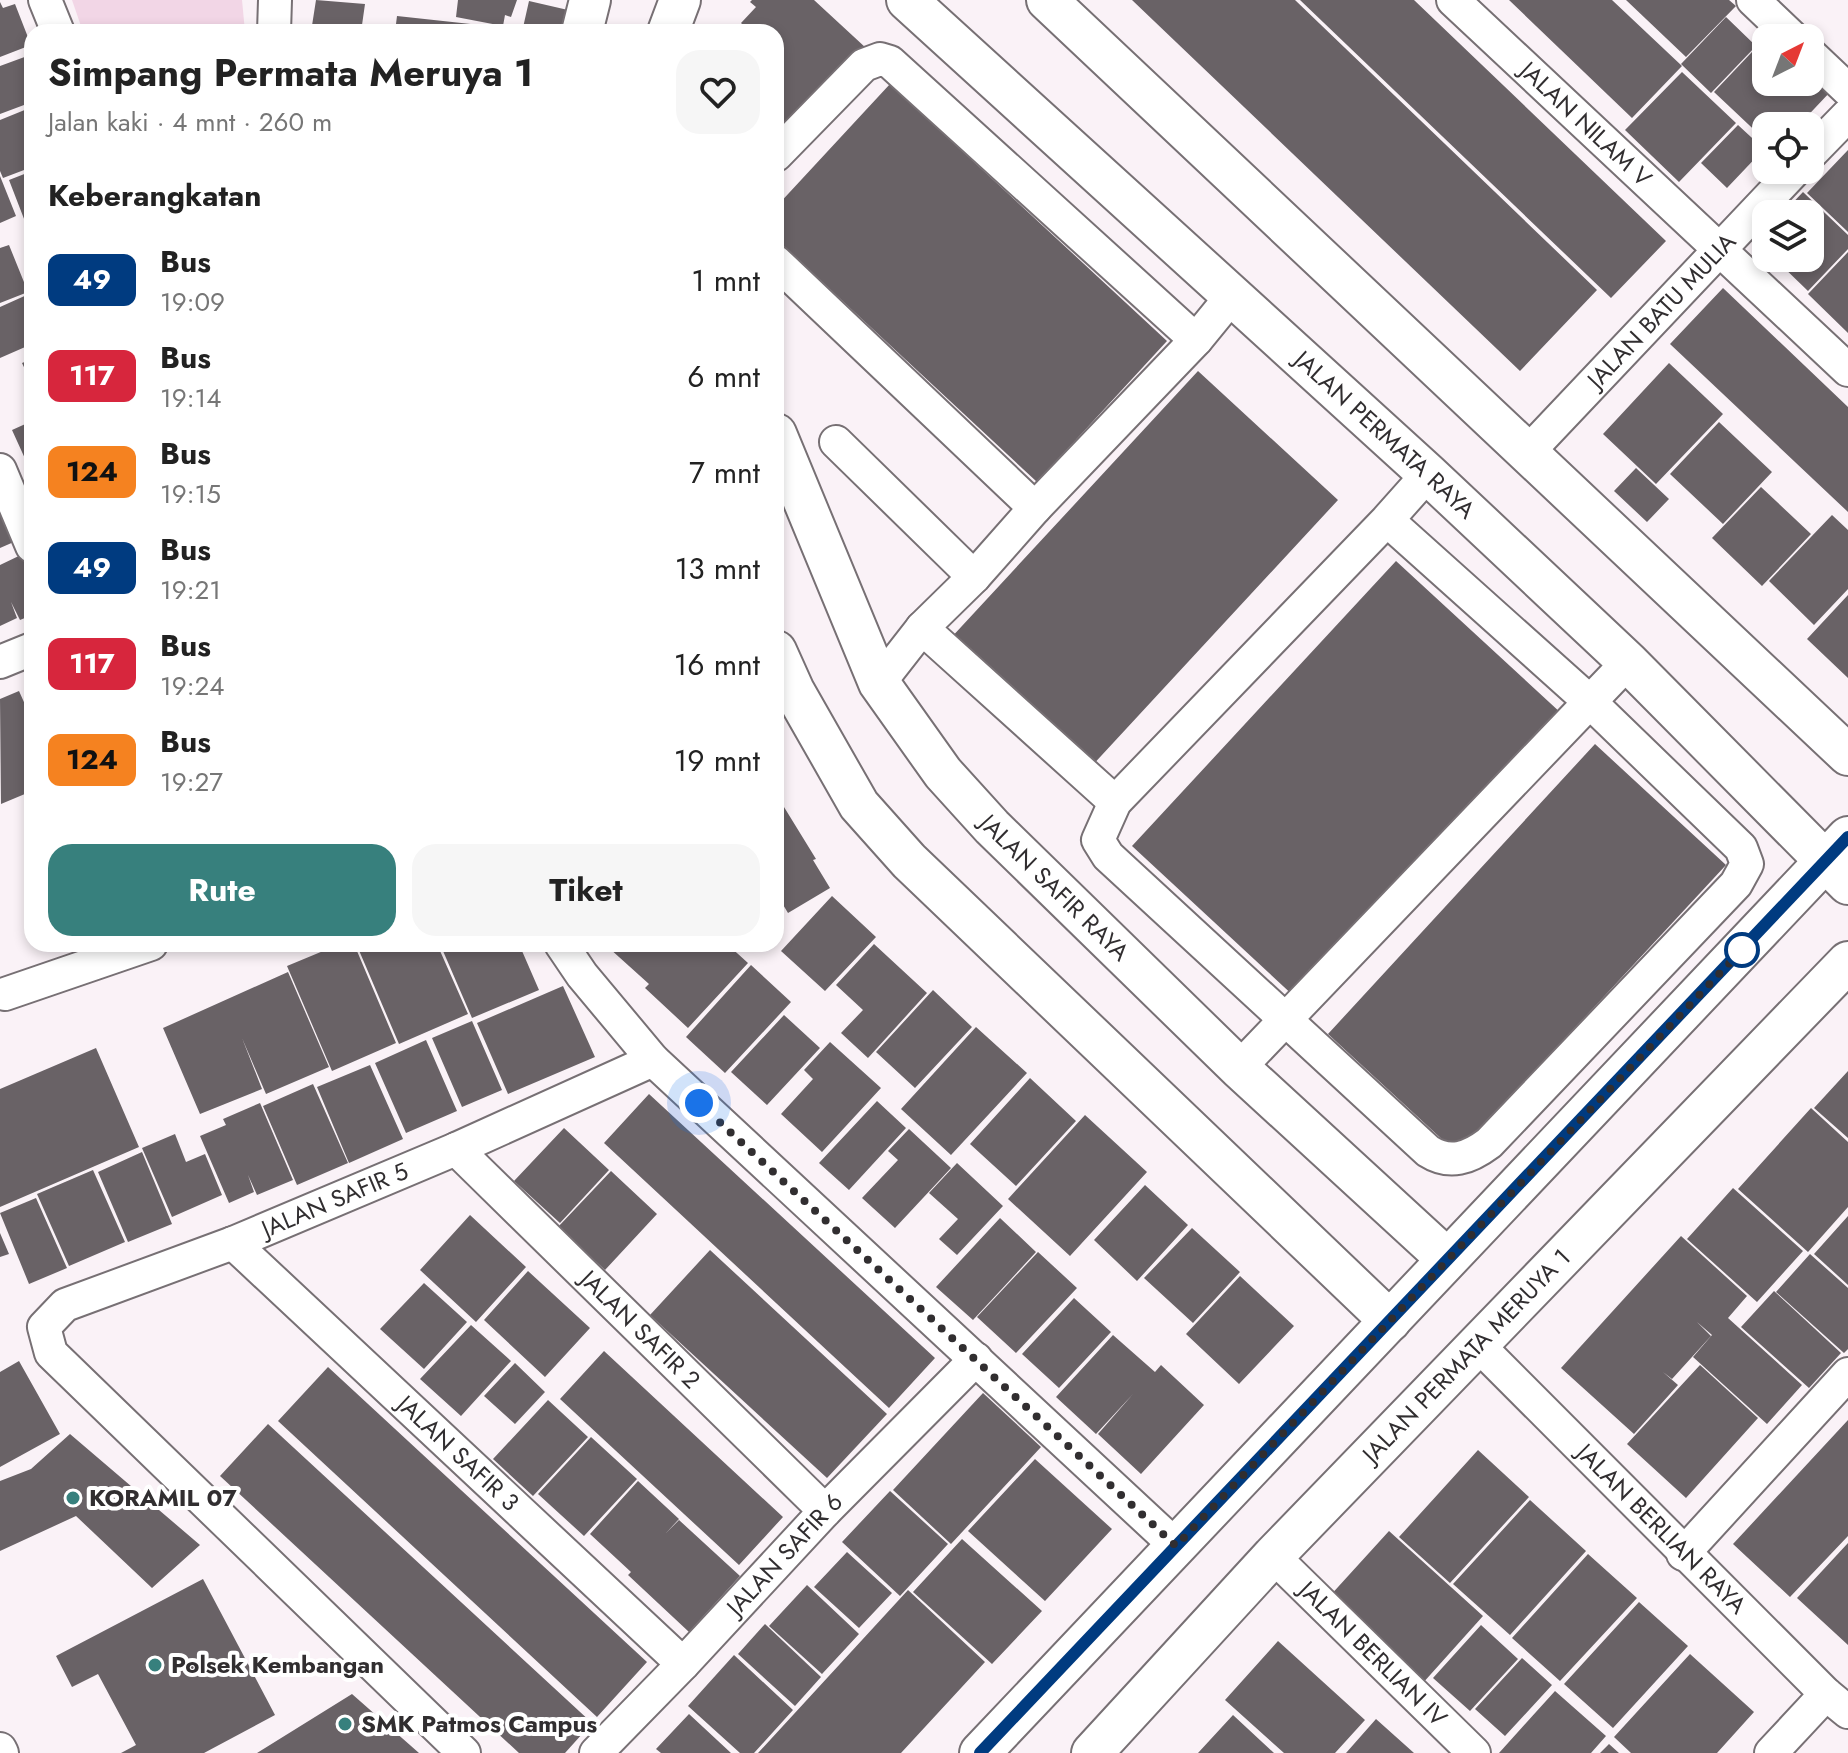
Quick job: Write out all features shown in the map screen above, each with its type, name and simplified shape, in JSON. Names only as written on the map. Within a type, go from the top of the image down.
[{"type":"street","points":[[45,0],[55,24]]},
{"type":"street","points":[[274,24],[275,0]]},
{"type":"street","points":[[584,24],[590,0]]},
{"type":"street","points":[[671,24],[680,0]]},
{"type":"street","name":"JALAN PERMATA RAYA","points":[[907,0],[1428,474],[1840,861]]},
{"type":"street","points":[[1047,0],[1848,755]]},
{"type":"street","name":"JALAN NILAM V","points":[[1453,0],[1848,370]]},
{"type":"street","points":[[1755,1],[1779,24]]},
{"type":"street","points":[[784,147],[864,65],[880,59],[890,62],[1196,340]]},
{"type":"street","points":[[1824,67],[1848,90]]},
{"type":"street","points":[[1824,140],[1848,115]]},
{"type":"street","name":"JALAN BATU MULIA","points":[[1527,453],[1782,184]]},
{"type":"street","points":[[784,270],[1035,508]]},
{"type":"street","points":[[879,683],[922,628],[974,577],[1035,508],[1196,340],[1232,296]]},
{"type":"street","points":[[836,442],[974,577]]},
{"type":"street","name":"JALAN SAFIR RAYA","points":[[784,453],[879,683],[943,773],[992,827],[1239,1068],[1447,1259]]},
{"type":"street","points":[[0,470],[24,527]]},
{"type":"street","points":[[1387,520],[1589,701],[1741,848],[1747,864],[1742,875],[1714,907],[1489,1143],[1472,1155],[1449,1160],[1428,1151],[1108,856],[1098,840],[1115,802],[1428,474]]},
{"type":"street","points":[[922,628],[1115,802]]},
{"type":"street","points":[[0,662],[24,652]]},
{"type":"street","points":[[1239,1068],[1628,662]]},
{"type":"street","points":[[785,695],[859,805],[909,861],[1390,1321]]},
{"type":"street","points":[[980,1753],[1447,1259],[1840,861]]},
{"type":"street","points":[[5,994],[128,952]]},
{"type":"street","points":[[566,952],[653,1060],[1176,1546]]},
{"type":"street","name":"JALAN PERMATA MERUYA 1","points":[[1092,1753],[1273,1556],[1848,962]]},
{"type":"street","name":"JALAN SAFIR 5","points":[[464,1753],[51,1353],[44,1327],[62,1307],[233,1243],[456,1149],[653,1060]]},
{"type":"street","name":"JALAN SAFIR 2","points":[[456,1149],[825,1511]]},
{"type":"street","name":"JALAN SAFIR 3","points":[[233,1243],[683,1664]]},
{"type":"street","name":"JALAN BERLIAN RAYA","points":[[1478,1345],[1683,1554],[1842,1707]]},
{"type":"street","name":"JALAN SAFIR 6","points":[[596,1753],[825,1511],[976,1359]]},
{"type":"street","points":[[1683,1554],[1848,1374]]},
{"type":"street","name":"JALAN BERLIAN IV","points":[[1273,1556],[1474,1753]]},
{"type":"street","points":[[1771,1753],[1842,1707]]},
{"type":"shaded area","points":[[72,0],[242,0],[244,24],[80,24]]},
{"type":"building","points":[[316,0],[365,4],[362,24],[312,24]]},
{"type":"building","points":[[458,0],[517,0],[511,17],[505,15],[503,24],[456,17]]},
{"type":"building","points":[[814,0],[866,48],[784,129],[784,24],[742,24],[756,7],[750,2]]},
{"type":"building","points":[[1132,0],[1295,0],[1597,290],[1520,371]]},
{"type":"building","points":[[1300,0],[1414,0],[1666,241],[1611,298]]},
{"type":"building","points":[[1509,0],[1612,0],[1682,66],[1632,118]]},
{"type":"building","points":[[1626,0],[1729,0],[1736,6],[1686,57]]},
{"type":"building","points":[[529,1],[568,10],[565,24],[524,24]]},
{"type":"building","points":[[0,2],[3,8],[15,4],[24,27],[24,48],[0,57]]},
{"type":"building","points":[[397,16],[471,24],[396,24]]},
{"type":"building","points":[[1726,17],[1752,42],[1752,50],[1711,93],[1681,64]]},
{"type":"building","points":[[1752,52],[1752,96],[1824,96],[1824,84],[1831,91],[1811,112],[1752,112],[1752,128],[1714,92]]},
{"type":"building","points":[[24,57],[24,105],[0,114],[0,66]]},
{"type":"building","points":[[1682,72],[1736,123],[1679,182],[1625,130]]},
{"type":"building","points":[[890,84],[1167,341],[1037,482],[784,246],[784,198]]},
{"type":"building","points":[[24,110],[24,170],[3,178],[0,171],[0,120]]},
{"type":"building","points":[[1738,125],[1752,138],[1752,162],[1727,188],[1701,163]]},
{"type":"building","points":[[1848,150],[1848,232],[1824,209],[1824,200],[1814,200],[1807,193],[1816,184],[1824,184],[1824,175]]},
{"type":"building","points":[[24,174],[24,219],[9,180]]},
{"type":"building","points":[[0,176],[16,216],[0,223]]},
{"type":"building","points":[[1803,192],[1811,200],[1795,200]]},
{"type":"building","points":[[1824,212],[1848,235],[1848,249],[1808,291],[1788,272],[1824,272]]},
{"type":"building","points":[[9,245],[24,282],[24,294],[0,303],[0,248]]},
{"type":"building","points":[[1848,252],[1848,333],[1808,294]]},
{"type":"building","points":[[1723,288],[1848,407],[1848,512],[1670,344]]},
{"type":"building","points":[[24,296],[24,348],[0,358],[0,307]]},
{"type":"building","points":[[1669,363],[1723,414],[1656,484],[1603,434]]},
{"type":"building","points":[[1198,371],[1338,500],[1089,769],[949,640]]},
{"type":"building","points":[[1719,422],[1772,472],[1723,524],[1670,474]]},
{"type":"building","points":[[24,425],[24,456],[12,430]]},
{"type":"building","points":[[1636,468],[1669,499],[1647,522],[1614,491]]},
{"type":"building","points":[[1761,487],[1811,534],[1762,586],[1712,538]]},
{"type":"building","points":[[0,493],[23,538],[0,548]]},
{"type":"building","points":[[1832,515],[1848,530],[1848,589],[1814,625],[1769,581]]},
{"type":"building","points":[[24,553],[24,618],[20,620],[11,602],[17,618],[0,626],[0,565]]},
{"type":"building","points":[[1396,561],[1562,714],[1297,999],[1132,846]]},
{"type":"building","points":[[1848,595],[1848,678],[1807,639]]},
{"type":"building","points":[[19,691],[24,702],[24,794],[1,804],[0,699]]},
{"type":"building","points":[[1595,744],[1726,865],[1458,1154],[1328,1034]]},
{"type":"building","points":[[784,807],[830,888],[788,913],[784,906]]},
{"type":"building","points":[[832,896],[876,937],[825,991],[782,952]]},
{"type":"building","points":[[874,944],[927,993],[868,1058],[841,1033],[863,1010],[836,985]]},
{"type":"building","points":[[321,952],[357,952],[396,1043],[332,1071],[287,966]]},
{"type":"building","points":[[360,952],[441,952],[468,1014],[399,1044]]},
{"type":"building","points":[[443,952],[522,952],[539,990],[472,1018]]},
{"type":"building","points":[[613,952],[736,952],[748,963],[688,1028],[645,988],[649,984]]},
{"type":"building","points":[[751,965],[791,1002],[725,1073],[686,1037]]},
{"type":"building","points":[[288,972],[329,1067],[266,1094],[242,1038],[262,1089],[200,1114],[163,1028]]},
{"type":"building","points":[[563,986],[595,1057],[508,1094],[477,1023]]},
{"type":"building","points":[[933,990],[972,1027],[915,1088],[876,1052]]},
{"type":"building","points":[[784,1015],[820,1048],[767,1105],[731,1072]]},
{"type":"building","points":[[472,1021],[502,1090],[462,1107],[432,1038]]},
{"type":"building","points":[[976,1027],[1027,1073],[951,1155],[901,1109]]},
{"type":"building","points":[[426,1040],[457,1111],[406,1133],[375,1063]]},
{"type":"building","points":[[830,1042],[881,1088],[822,1152],[781,1114],[813,1079],[804,1070]]},
{"type":"building","points":[[96,1048],[139,1147],[0,1207],[0,1089]]},
{"type":"building","points":[[370,1065],[403,1139],[349,1163],[317,1087]]},
{"type":"building","points":[[1848,1071],[1848,1138],[1814,1108]]},
{"type":"building","points":[[1030,1078],[1076,1121],[1016,1186],[970,1144]]},
{"type":"building","points":[[313,1084],[348,1163],[297,1185],[263,1106]]},
{"type":"building","points":[[649,1094],[935,1358],[889,1408],[604,1143]]},
{"type":"building","points":[[877,1101],[906,1128],[849,1190],[819,1163]]},
{"type":"building","points":[[260,1103],[293,1180],[257,1195],[248,1175],[254,1192],[229,1203],[200,1136],[226,1125],[223,1119]]},
{"type":"building","points":[[1811,1108],[1848,1142],[1848,1207],[1808,1252],[1738,1189]]},
{"type":"building","points":[[1085,1115],[1147,1172],[1070,1256],[1008,1199]]},
{"type":"building","points":[[564,1128],[609,1170],[560,1223],[514,1181]]},
{"type":"building","points":[[909,1129],[951,1168],[895,1228],[862,1198],[898,1160],[888,1151]]},
{"type":"building","points":[[175,1134],[186,1162],[205,1154],[222,1195],[172,1217],[142,1148]]},
{"type":"building","points":[[142,1152],[172,1224],[128,1242],[98,1172]]},
{"type":"building","points":[[957,1163],[1003,1206],[957,1255],[939,1239],[958,1219],[929,1193]]},
{"type":"building","points":[[93,1170],[125,1242],[69,1266],[37,1194]]},
{"type":"building","points":[[611,1171],[657,1214],[605,1270],[558,1227]]},
{"type":"building","points":[[1145,1185],[1188,1225],[1137,1281],[1094,1240]]},
{"type":"building","points":[[1733,1188],[1803,1251],[1757,1302],[1687,1239]]},
{"type":"building","points":[[36,1198],[67,1268],[29,1284],[0,1213]]},
{"type":"building","points":[[470,1215],[526,1267],[476,1322],[420,1270]]},
{"type":"building","points":[[1848,1216],[1848,1285],[1814,1254]]},
{"type":"building","points":[[1000,1218],[1036,1252],[973,1320],[936,1287]]},
{"type":"building","points":[[1192,1228],[1240,1272],[1193,1323],[1144,1278]]},
{"type":"building","points":[[0,1233],[9,1254],[0,1257]]},
{"type":"building","points":[[1681,1236],[1747,1296],[1728,1318],[1802,1385],[1767,1424],[1693,1357],[1712,1335],[1697,1322],[1711,1336],[1672,1379],[1663,1372],[1678,1385],[1634,1434],[1561,1368]]},
{"type":"building","points":[[710,1250],[887,1414],[827,1478],[650,1315]]},
{"type":"building","points":[[1038,1252],[1077,1288],[1016,1353],[977,1317]]},
{"type":"building","points":[[1810,1254],[1848,1288],[1848,1349],[1844,1353],[1776,1292]]},
{"type":"building","points":[[528,1271],[590,1328],[545,1377],[484,1320]]},
{"type":"building","points":[[1240,1276],[1294,1326],[1239,1384],[1186,1334]]},
{"type":"building","points":[[424,1283],[467,1322],[424,1369],[380,1329]]},
{"type":"building","points":[[1774,1291],[1841,1353],[1809,1388],[1741,1327]]},
{"type":"building","points":[[1074,1298],[1111,1332],[1059,1388],[1022,1354]]},
{"type":"building","points":[[471,1325],[511,1361],[461,1416],[420,1379]]},
{"type":"building","points":[[1113,1335],[1155,1372],[1161,1365],[1204,1405],[1141,1474],[1098,1434],[1133,1394],[1096,1434],[1056,1397]]},
{"type":"building","points":[[604,1351],[783,1517],[739,1565],[560,1399]]},
{"type":"building","points":[[19,1361],[60,1434],[0,1467],[0,1372]]},
{"type":"building","points":[[515,1363],[545,1392],[515,1424],[484,1396]]},
{"type":"building","points":[[1700,1365],[1758,1418],[1686,1498],[1627,1444]]},
{"type":"building","points":[[328,1367],[647,1662],[597,1717],[278,1421]]},
{"type":"building","points":[[983,1393],[1041,1447],[951,1544],[893,1490]]},
{"type":"building","points":[[548,1400],[588,1437],[533,1496],[493,1459]]},
{"type":"building","points":[[1848,1420],[1848,1536],[1790,1597],[1733,1544]]},
{"type":"building","points":[[268,1424],[592,1723],[565,1753],[519,1753],[220,1476]]},
{"type":"building","name":"KORAMIL 07","points":[[70,1434],[200,1545],[152,1588],[76,1516],[0,1551],[0,1481],[31,1469]]},
{"type":"building","points":[[591,1437],[637,1479],[584,1536],[538,1494]]},
{"type":"building","points":[[1478,1450],[1529,1497],[1450,1583],[1399,1537]]},
{"type":"building","points":[[1035,1459],[1112,1529],[1045,1601],[968,1531]]},
{"type":"building","points":[[638,1481],[679,1519],[666,1533],[679,1520],[740,1576],[689,1632],[628,1575],[631,1572],[590,1534]]},
{"type":"building","points":[[890,1491],[948,1544],[900,1596],[842,1542]]},
{"type":"building","points":[[1530,1500],[1586,1551],[1510,1635],[1453,1584]]},
{"type":"building","points":[[1389,1531],[1483,1616],[1422,1684],[1328,1598]]},
{"type":"building","points":[[962,1539],[1042,1611],[992,1664],[913,1592]]},
{"type":"building","points":[[1848,1543],[1848,1645],[1797,1598]]},
{"type":"building","points":[[847,1552],[892,1593],[859,1628],[814,1587]]},
{"type":"building","points":[[1588,1554],[1637,1598],[1560,1681],[1512,1638]]},
{"type":"building","name":"Polsek Kembangan","points":[[203,1579],[275,1715],[204,1753],[121,1753],[136,1745],[98,1674],[72,1687],[56,1656]]},
{"type":"building","points":[[807,1585],[859,1634],[822,1674],[769,1626]]},
{"type":"building","points":[[908,1590],[985,1662],[901,1753],[758,1753]]},
{"type":"building","points":[[1639,1602],[1688,1646],[1613,1728],[1564,1684]]},
{"type":"building","points":[[765,1624],[821,1677],[795,1706],[738,1654]]},
{"type":"building","points":[[1481,1625],[1518,1659],[1470,1711],[1433,1678]]},
{"type":"building","points":[[1278,1641],[1365,1720],[1335,1753],[1284,1753],[1225,1700]]},
{"type":"building","points":[[1690,1654],[1754,1712],[1717,1753],[1631,1753],[1614,1737]]},
{"type":"building","points":[[734,1655],[793,1710],[754,1753],[740,1753],[688,1706]]},
{"type":"building","points":[[1522,1658],[1552,1685],[1505,1736],[1475,1709]]},
{"type":"building","points":[[1555,1691],[1606,1736],[1591,1753],[1499,1753]]},
{"type":"building","name":"SMK Patmos Campus","points":[[352,1694],[419,1753],[257,1753]]},
{"type":"building","points":[[689,1714],[731,1753],[661,1753],[656,1749]]},
{"type":"building","points":[[1233,1715],[1274,1753],[1198,1753]]},
{"type":"building","points":[[1376,1719],[1414,1753],[1346,1753]]},
{"type":"building","points":[[1609,1744],[1619,1753],[1600,1753]]},
{"type":"bus line","name":"49","points":[[980,1753],[1848,837]]},
{"type":"place","name":"KORAMIL 07","points":[[73,1498]]},
{"type":"place","name":"Polsek Kembangan","points":[[155,1665]]},
{"type":"place","name":"SMK Patmos Campus","points":[[345,1724]]},
{"type":"route","points":[[699,1103],[1176,1546],[1742,950]]}]
